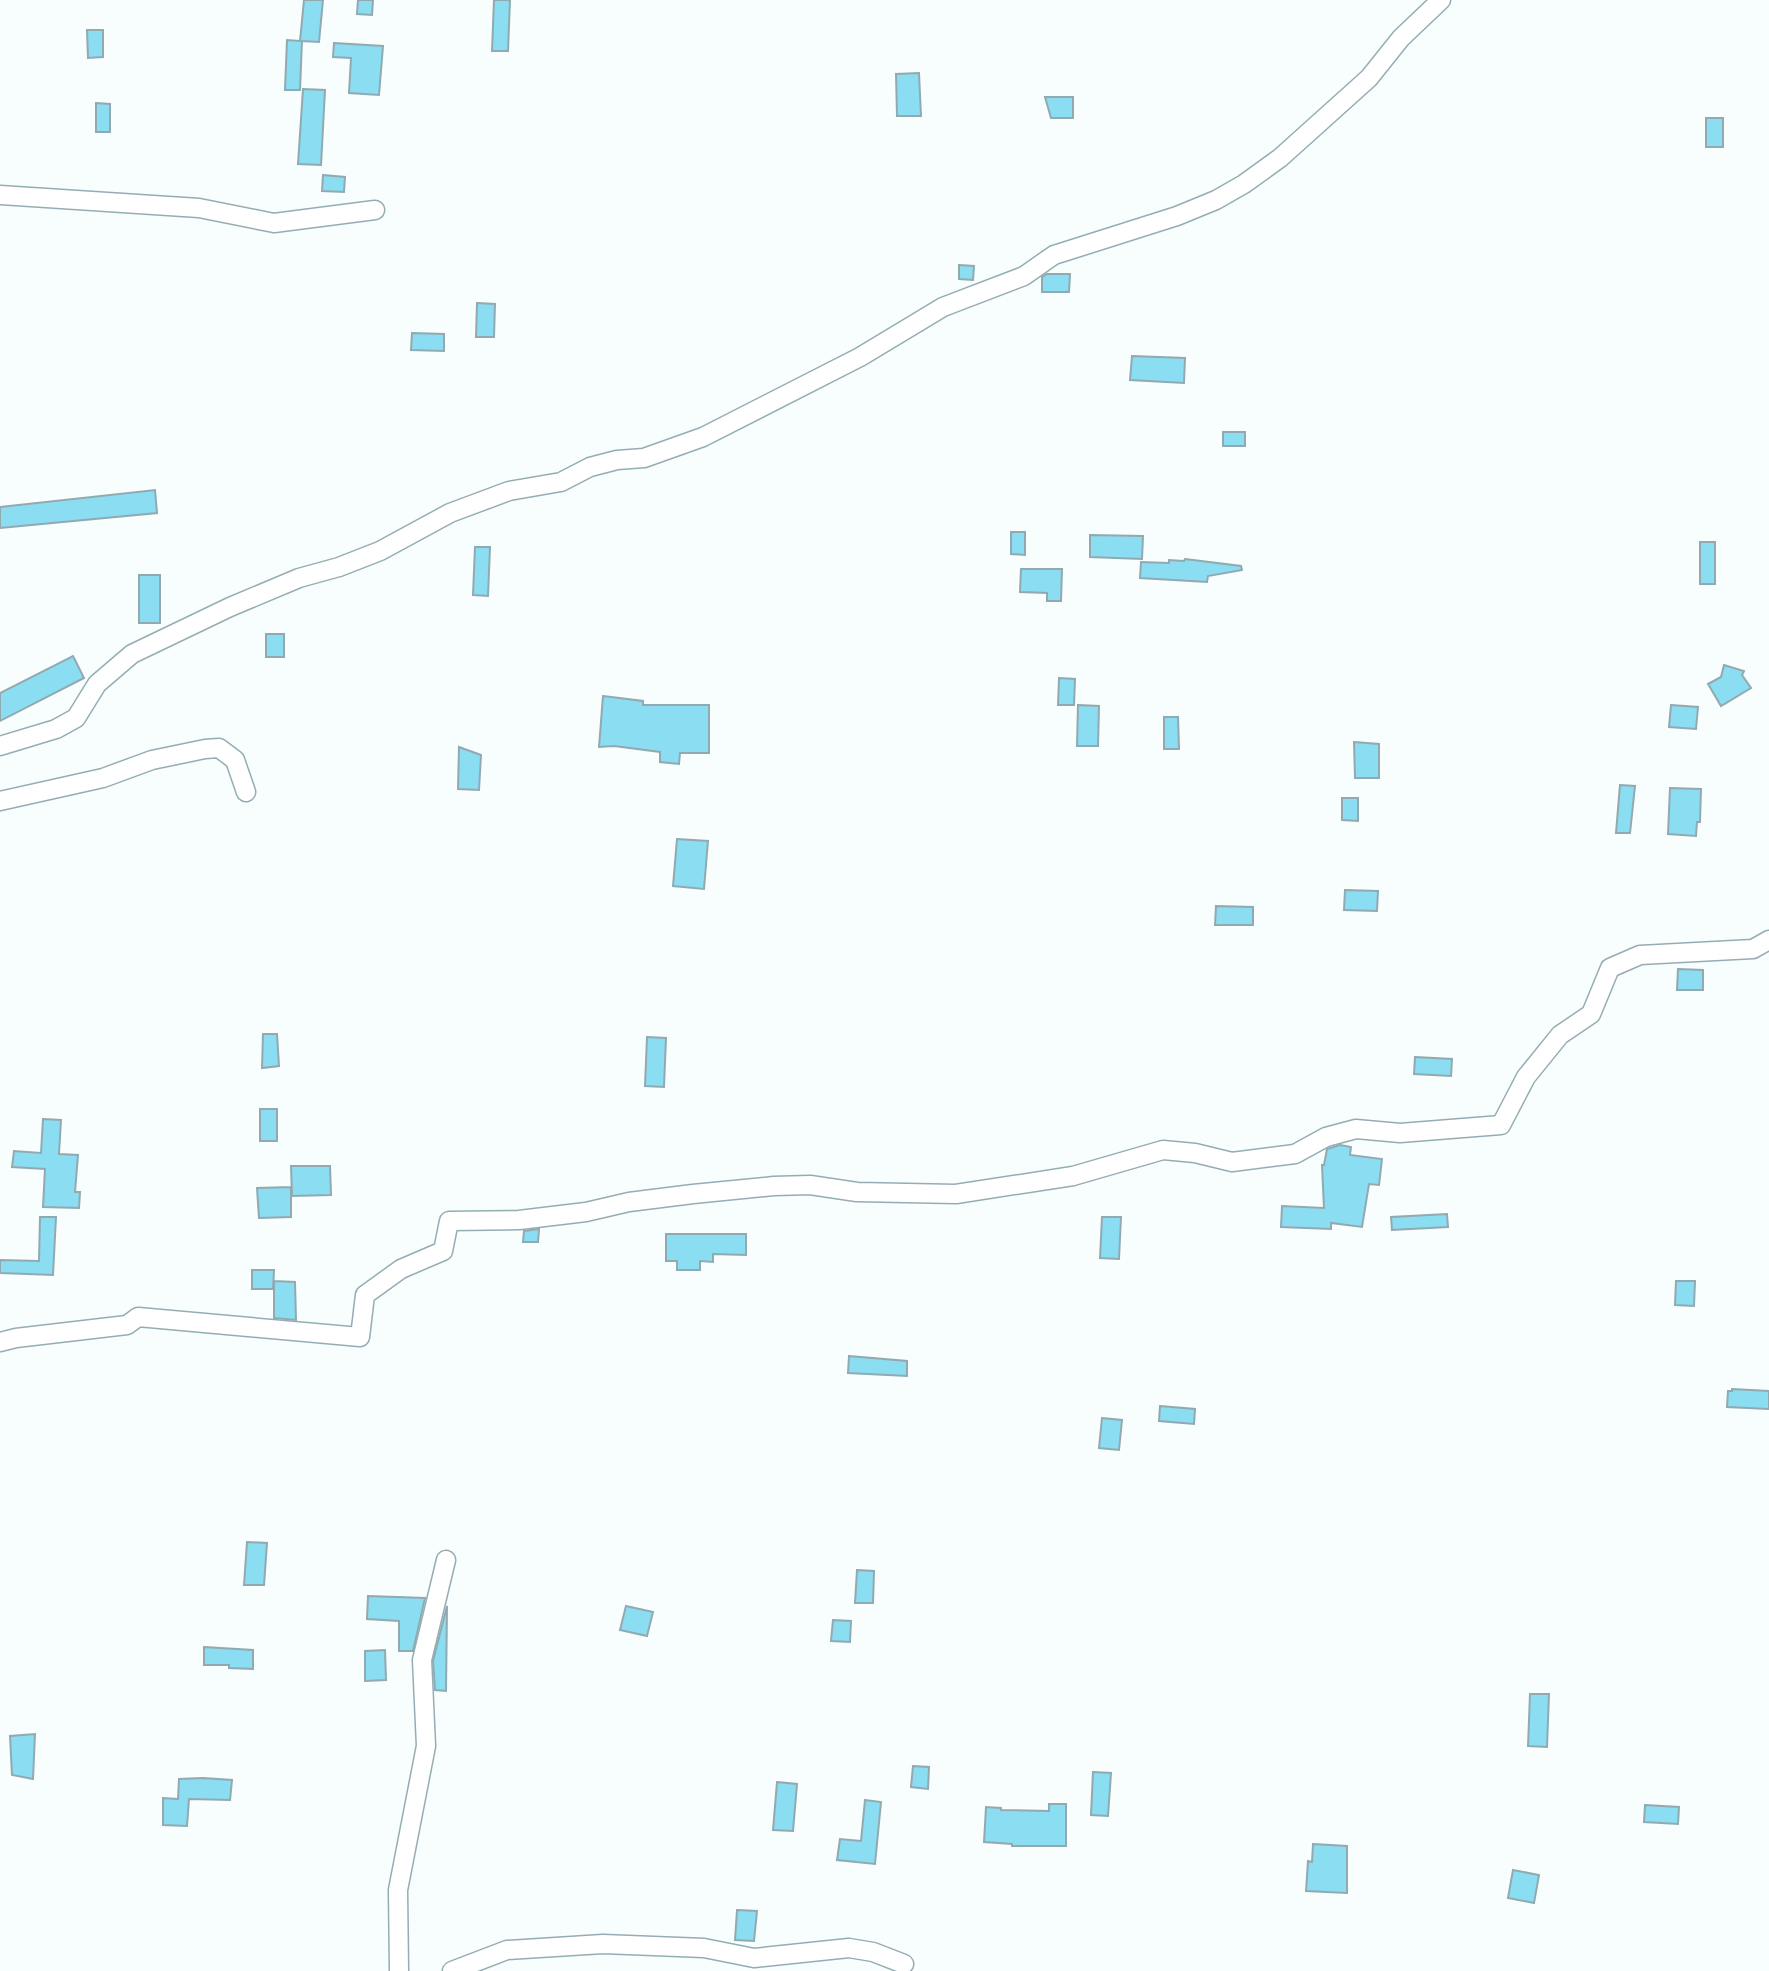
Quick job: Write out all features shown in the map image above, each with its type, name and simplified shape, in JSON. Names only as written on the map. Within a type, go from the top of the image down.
[{"type":"street","points":[[0,746],[56,729],[76,718],[97,684],[132,654],[230,607],[299,578],[339,567],[380,551],[450,513],[509,491],[561,482],[590,467],[617,460],[644,458],[703,438],[860,357],[943,307],[1024,276],[1054,255],[1177,216],[1216,200],[1280,158],[1369,78],[1401,38],[1441,0]]},
{"type":"street","points":[[0,195],[199,208],[274,223],[375,210]]},
{"type":"street","points":[[0,801],[103,778],[152,760],[219,748],[235,760],[246,792]]},
{"type":"street","points":[[0,1342],[127,1325],[138,1317],[360,1337],[365,1295],[401,1269],[443,1251],[449,1221],[519,1220],[586,1212],[629,1202],[774,1186],[810,1185],[857,1192],[956,1194],[1073,1176],[1163,1150],[1195,1153],[1232,1162],[1294,1154],[1326,1137],[1356,1129],[1400,1133],[1501,1125],[1534,1066],[1560,1035],[1591,1014],[1610,968],[1640,955],[1753,949],[1769,940]]},
{"type":"street","points":[[399,1971],[398,1890],[426,1746],[422,1660],[446,1560]]},
{"type":"street","points":[[452,1971],[507,1950],[603,1944],[704,1948],[754,1958],[849,1948],[873,1952],[904,1964]]},
{"type":"building","points":[[304,0],[323,0],[319,42],[302,41],[300,90],[285,90],[287,40],[300,41]]},
{"type":"building","points":[[358,0],[373,0],[372,15],[357,14]]},
{"type":"building","points":[[494,0],[510,0],[508,51],[492,51]]},
{"type":"building","points":[[87,30],[103,30],[103,57],[88,58]]},
{"type":"building","points":[[334,43],[383,46],[379,95],[349,93],[351,58],[333,57]]},
{"type":"building","points":[[919,73],[921,116],[897,116],[896,74]]},
{"type":"building","points":[[303,89],[325,90],[321,165],[298,164]]},
{"type":"building","points":[[1045,97],[1073,97],[1073,118],[1051,118]]},
{"type":"building","points":[[96,103],[110,104],[110,132],[96,132]]},
{"type":"building","points":[[1706,118],[1723,118],[1723,147],[1706,147]]},
{"type":"building","points":[[323,175],[345,177],[344,192],[322,191]]},
{"type":"building","points":[[959,265],[974,266],[973,280],[959,279]]},
{"type":"building","points":[[1047,274],[1070,274],[1069,292],[1042,292],[1042,277]]},
{"type":"building","points":[[477,303],[495,304],[494,337],[476,337]]},
{"type":"building","points":[[412,333],[444,334],[444,351],[411,350]]},
{"type":"building","points":[[1132,356],[1185,358],[1184,383],[1130,380]]},
{"type":"building","points":[[1223,432],[1245,432],[1245,446],[1223,446]]},
{"type":"building","points":[[155,490],[157,513],[0,528],[0,507]]},
{"type":"building","points":[[1011,532],[1025,532],[1025,555],[1011,554]]},
{"type":"building","points":[[1090,535],[1143,536],[1142,559],[1090,557]]},
{"type":"building","points":[[1700,542],[1715,542],[1715,584],[1700,584]]},
{"type":"building","points":[[475,547],[490,547],[488,596],[473,595]]},
{"type":"building","points":[[1185,559],[1241,566],[1242,570],[1208,576],[1207,582],[1140,578],[1141,562],[1169,563],[1169,560]]},
{"type":"building","points":[[1021,569],[1062,569],[1061,601],[1047,601],[1047,593],[1020,592]]},
{"type":"building","points":[[139,575],[160,575],[160,623],[139,623]]},
{"type":"building","points":[[266,634],[284,634],[284,657],[266,657]]},
{"type":"building","points":[[73,656],[84,678],[0,721],[0,693]]},
{"type":"building","points":[[1724,665],[1744,671],[1742,675],[1751,688],[1721,706],[1708,684],[1721,677]]},
{"type":"building","points":[[1059,678],[1075,679],[1074,705],[1058,705]]},
{"type":"building","points":[[603,696],[643,701],[643,705],[709,705],[709,753],[680,753],[679,764],[660,762],[660,752],[614,746],[599,747]]},
{"type":"building","points":[[1078,705],[1099,706],[1098,746],[1077,746]]},
{"type":"building","points":[[1671,705],[1698,707],[1696,729],[1669,727]]},
{"type":"building","points":[[1164,717],[1178,717],[1179,749],[1164,749]]},
{"type":"building","points":[[1354,742],[1379,744],[1379,778],[1355,778]]},
{"type":"building","points":[[459,747],[481,755],[479,790],[458,789]]},
{"type":"building","points":[[1620,785],[1635,786],[1630,833],[1616,833]]},
{"type":"building","points":[[1670,788],[1701,789],[1700,822],[1697,822],[1696,836],[1668,834]]},
{"type":"building","points":[[1342,798],[1358,798],[1358,821],[1342,820]]},
{"type":"building","points":[[677,839],[708,841],[704,889],[673,886]]},
{"type":"building","points":[[1345,890],[1378,891],[1377,911],[1344,910]]},
{"type":"building","points":[[1216,906],[1253,907],[1253,925],[1215,925]]},
{"type":"building","points":[[1678,969],[1703,970],[1703,990],[1677,990]]},
{"type":"building","points":[[263,1034],[277,1034],[279,1066],[262,1068]]},
{"type":"building","points":[[647,1037],[666,1038],[664,1087],[645,1086]]},
{"type":"building","points":[[1415,1057],[1452,1059],[1451,1076],[1414,1074]]},
{"type":"building","points":[[260,1109],[277,1109],[277,1141],[260,1141]]},
{"type":"building","points":[[43,1119],[61,1120],[59,1154],[78,1155],[75,1192],[80,1192],[79,1208],[43,1207],[45,1169],[12,1167],[14,1151],[41,1153]]},
{"type":"building","points":[[1340,1145],[1351,1147],[1350,1155],[1382,1159],[1379,1185],[1369,1184],[1362,1227],[1331,1223],[1331,1229],[1281,1227],[1282,1206],[1324,1208],[1322,1165],[1327,1149]]},
{"type":"building","points":[[291,1166],[330,1166],[331,1195],[292,1196]]},
{"type":"building","points":[[291,1187],[291,1217],[259,1218],[257,1188]]},
{"type":"building","points":[[1447,1214],[1448,1227],[1392,1230],[1391,1217]]},
{"type":"building","points":[[40,1217],[56,1217],[53,1275],[0,1273],[0,1260],[39,1261]]},
{"type":"building","points":[[1102,1217],[1121,1217],[1119,1259],[1100,1258]]},
{"type":"building","points":[[539,1229],[538,1242],[523,1242],[524,1231]]},
{"type":"building","points":[[666,1234],[746,1234],[746,1255],[713,1254],[713,1262],[700,1261],[700,1270],[677,1270],[677,1261],[666,1261]]},
{"type":"building","points":[[252,1270],[274,1270],[273,1289],[252,1289]]},
{"type":"building","points":[[274,1281],[295,1282],[296,1320],[274,1318]]},
{"type":"building","points":[[1676,1281],[1695,1281],[1694,1306],[1675,1305]]},
{"type":"building","points":[[849,1356],[907,1361],[907,1376],[848,1373]]},
{"type":"building","points":[[1728,1391],[1769,1391],[1769,1409],[1727,1407]]},
{"type":"building","points":[[1160,1406],[1195,1409],[1194,1424],[1159,1421]]},
{"type":"building","points":[[1102,1418],[1122,1420],[1119,1450],[1099,1448]]},
{"type":"building","points":[[247,1542],[267,1543],[264,1585],[244,1585]]},
{"type":"building","points":[[857,1570],[874,1571],[873,1603],[855,1603]]},
{"type":"building","points":[[368,1596],[425,1598],[413,1651],[399,1651],[399,1621],[367,1619]]},
{"type":"building","points":[[447,1606],[446,1691],[435,1690],[433,1661]]},
{"type":"building","points":[[626,1606],[653,1612],[647,1636],[620,1630]]},
{"type":"building","points":[[833,1620],[851,1621],[850,1642],[831,1641]]},
{"type":"building","points":[[204,1647],[253,1650],[253,1669],[204,1665]]},
{"type":"building","points":[[385,1650],[386,1680],[365,1681],[365,1651]]},
{"type":"building","points":[[1530,1694],[1549,1694],[1547,1747],[1528,1746]]},
{"type":"building","points":[[35,1734],[33,1779],[12,1775],[10,1736]]},
{"type":"building","points":[[913,1766],[929,1767],[928,1789],[911,1787]]},
{"type":"building","points":[[1093,1772],[1111,1773],[1108,1816],[1091,1815]]},
{"type":"building","points":[[179,1779],[232,1780],[230,1800],[189,1799],[187,1826],[163,1825],[163,1798],[178,1799]]},
{"type":"building","points":[[777,1782],[797,1784],[793,1831],[773,1830]]},
{"type":"building","points":[[865,1800],[881,1802],[875,1864],[837,1860],[840,1839],[861,1841]]},
{"type":"building","points":[[1049,1804],[1066,1804],[1066,1846],[1012,1846],[984,1842],[986,1807],[1049,1811]]},
{"type":"building","points":[[1645,1805],[1679,1807],[1678,1824],[1644,1822]]},
{"type":"building","points":[[1313,1844],[1347,1846],[1347,1893],[1306,1891],[1308,1861],[1312,1862]]},
{"type":"building","points":[[1513,1870],[1539,1875],[1534,1903],[1508,1898]]},
{"type":"building","points":[[737,1910],[757,1911],[754,1941],[735,1940]]}]
